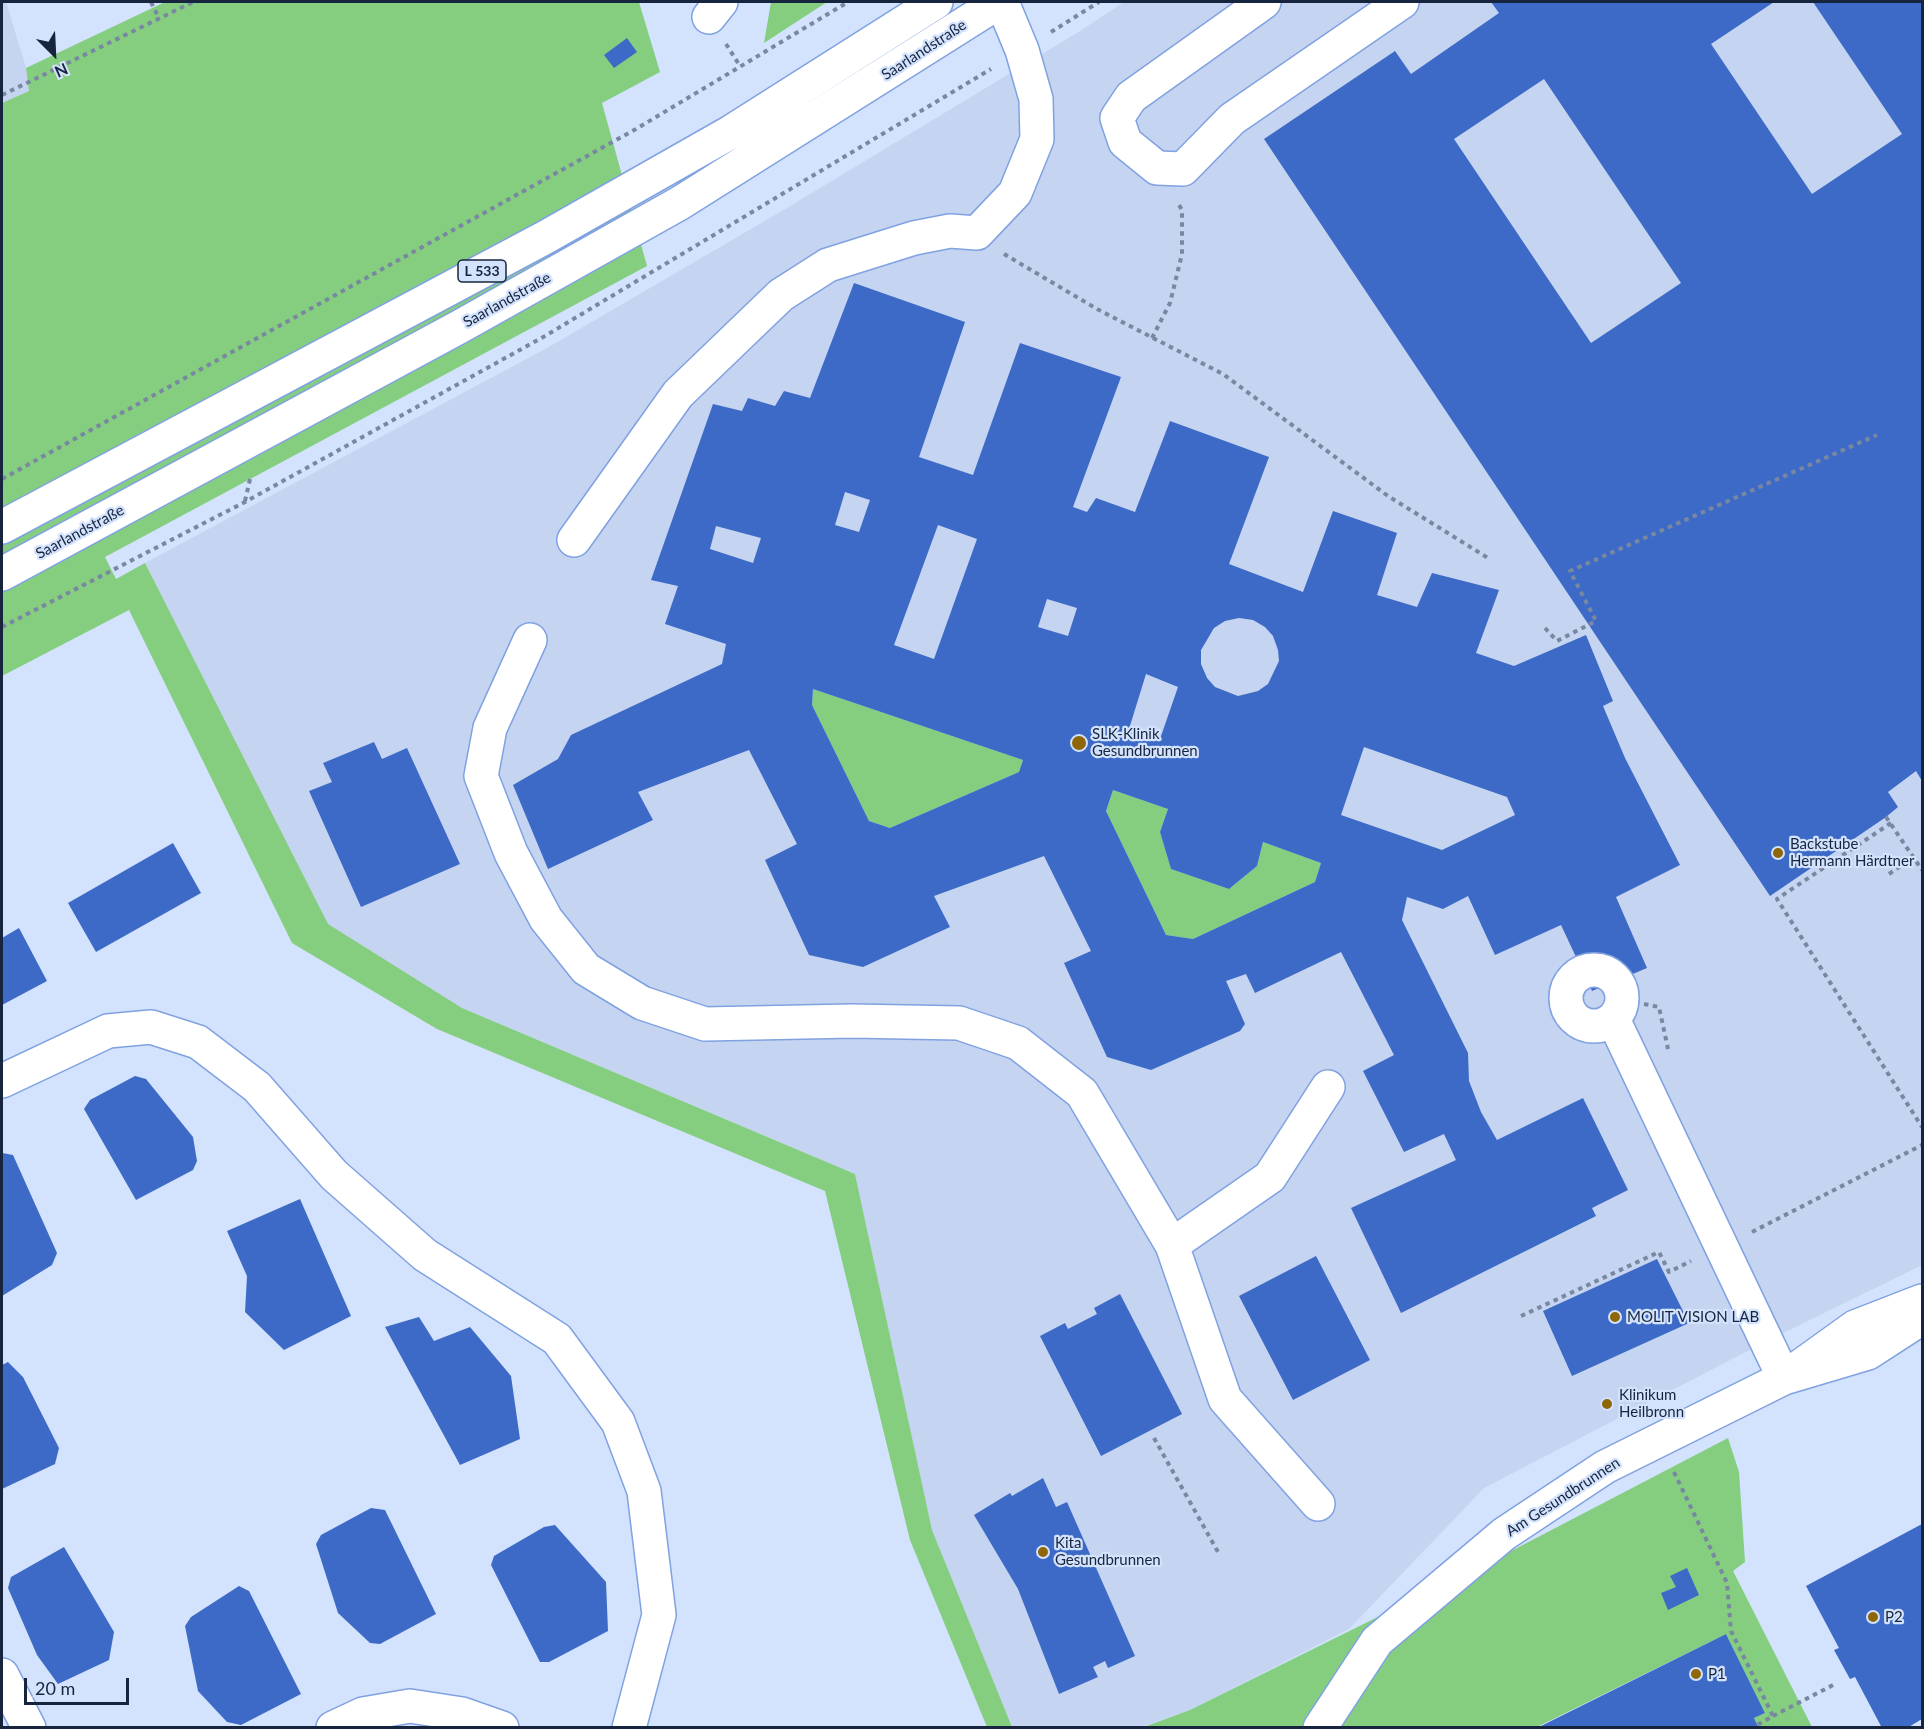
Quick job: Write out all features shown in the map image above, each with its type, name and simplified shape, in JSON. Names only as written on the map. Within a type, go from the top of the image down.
[{"type":"street","name":"L 533","points":[[2,527],[546,237],[731,132],[936,2]]},
{"type":"street","points":[[574,540],[678,394],[781,295],[828,265],[914,238],[950,231],[977,233],[1015,193],[1037,139],[1036,99],[1022,50],[1001,2]]},
{"type":"street","name":"Saarlandstraße","points":[[2,574],[461,326],[680,203],[1001,2]]},
{"type":"street","points":[[1264,2],[1131,97],[1117,118],[1125,142],[1157,168],[1183,169],[1232,119],[1402,2]]},
{"type":"street","points":[[530,640],[490,728],[481,776],[511,854],[546,919],[586,969],[642,1004],[705,1024],[852,1020],[959,1023],[1018,1043],[1082,1093],[1172,1245],[1225,1399],[1318,1504]]},
{"type":"street","points":[[1618,1010],[1719,1247],[1784,1378],[1868,1353],[1923,1318]]},
{"type":"street","points":[[2,1081],[108,1031],[151,1027],[198,1042],[257,1087],[334,1175],[425,1255],[557,1339],[618,1422],[644,1491],[659,1615],[629,1728]]},
{"type":"street","points":[[1172,1245],[1270,1177],[1328,1087]]},
{"type":"street","name":"Am Gesundbrunnen","points":[[1320,1728],[1377,1641],[1504,1534],[1605,1467],[1784,1378],[1855,1328],[1923,1301]]},
{"type":"street","points":[[2,1676],[29,1728]]},
{"type":"street","points":[[333,1728],[363,1714],[410,1706],[462,1714],[502,1728]]},
{"type":"path","points":[[151,2],[159,18]]},
{"type":"path","points":[[2,95],[194,2]]},
{"type":"path","points":[[2,479],[636,129],[848,2]]},
{"type":"path","points":[[2,627],[245,502],[545,336],[1099,2]]},
{"type":"path","points":[[1152,338],[1170,303],[1182,254],[1182,210],[1157,168]]},
{"type":"path","points":[[977,233],[1017,264],[1223,374],[1388,496],[1488,558]]},
{"type":"path","points":[[1545,628],[1557,641],[1596,621],[1570,571],[1877,435]]},
{"type":"path","points":[[1886,817],[1923,870]]},
{"type":"path","points":[[1891,823],[1777,899],[1923,1127]]},
{"type":"path","points":[[1889,874],[1914,857]]},
{"type":"path","points":[[1618,1010],[1659,1007],[1670,1058]]},
{"type":"path","points":[[1521,1316],[1659,1252],[1669,1272],[1923,1145]]},
{"type":"path","points":[[1750,1221],[1759,1241]]},
{"type":"path","points":[[1154,1438],[1218,1552]]},
{"type":"path","points":[[1674,1472],[1726,1583],[1731,1632],[1773,1716]]},
{"type":"path","points":[[1757,1725],[1837,1683]]},
{"type":"shaded area","points":[[2,2],[6,2],[26,68],[29,91],[2,103]]},
{"type":"shaded area","name":"SLK-Klinik Gesundbrunnen","points":[[1124,2],[1922,2],[1922,1265],[1761,1344],[1484,1488],[1349,1629],[1190,1710],[1141,1727],[1012,1727],[932,1530],[855,1174],[462,1008],[327,924],[145,563],[549,347],[787,208],[1077,33]]},
{"type":"green space","points":[[165,2],[639,2],[660,72],[602,103],[647,266],[105,557],[116,579],[145,563],[328,924],[462,1008],[855,1174],[932,1530],[1012,1727],[987,1727],[910,1540],[825,1191],[437,1029],[292,943],[129,610],[2,676],[2,103],[29,91],[26,68]]},
{"type":"green space","points":[[771,2],[827,2],[764,43]]},
{"type":"green space","points":[[813,689],[1023,760],[1019,772],[890,828],[869,821],[812,705]]},
{"type":"green space","points":[[1113,790],[1168,809],[1160,832],[1171,869],[1229,889],[1257,866],[1263,842],[1321,863],[1315,882],[1193,939],[1166,935],[1106,811]]},
{"type":"green space","points":[[1728,1438],[1739,1472],[1745,1562],[1733,1571],[1812,1727],[1759,1727],[1754,1718],[1765,1713],[1726,1634],[1537,1727],[1141,1728],[1190,1710],[1517,1548]]},
{"type":"building","points":[[1491,2],[1774,2],[1711,44],[1812,194],[1902,134],[1813,2],[1922,2],[1922,781],[1916,771],[1888,792],[1898,807],[1770,896],[1264,139],[1395,51],[1411,74],[1499,13]],"holes":[[[1544,79],[1681,283],[1591,343],[1454,139]]]},
{"type":"building","points":[[627,38],[637,52],[614,68],[604,55]]},
{"type":"building","points":[[854,283],[965,322],[919,457],[973,475],[1020,343],[1121,377],[1073,507],[1087,512],[1096,498],[1135,512],[1170,421],[1269,457],[1229,564],[1303,592],[1333,511],[1397,533],[1377,595],[1417,607],[1432,573],[1499,590],[1476,653],[1514,666],[1586,635],[1613,701],[1603,706],[1625,758],[1680,865],[1616,897],[1647,968],[1592,991],[1561,925],[1495,955],[1468,896],[1443,909],[1407,897],[1402,920],[1468,1053],[1469,1081],[1481,1112],[1497,1140],[1583,1098],[1628,1190],[1592,1208],[1596,1216],[1401,1313],[1351,1208],[1456,1160],[1444,1134],[1404,1152],[1363,1071],[1394,1055],[1341,952],[1255,993],[1246,974],[1226,981],[1245,1024],[1240,1031],[1151,1070],[1107,1057],[1064,963],[1091,951],[1044,856],[934,896],[950,927],[863,967],[809,955],[765,860],[797,844],[749,750],[638,792],[653,820],[548,869],[513,785],[558,759],[571,735],[722,664],[726,644],[665,624],[678,586],[651,580],[713,404],[742,411],[748,398],[775,406],[784,391],[810,398]],"holes":[[[845,492],[870,500],[859,532],[835,525]],[[938,525],[977,539],[934,659],[894,645]],[[716,526],[761,538],[753,563],[710,549]],[[1047,599],[1077,608],[1068,636],[1038,627]],[[1239,618],[1253,620],[1265,627],[1273,636],[1279,661],[1268,684],[1258,691],[1238,696],[1215,687],[1207,678],[1201,664],[1201,650],[1214,628],[1225,621]],[[1146,674],[1178,687],[1160,739],[1129,729]],[[813,689],[1023,760],[1019,772],[890,828],[869,821],[812,705]],[[1364,747],[1507,797],[1515,815],[1442,850],[1341,815]],[[1113,790],[1168,809],[1160,832],[1171,869],[1229,889],[1257,866],[1263,842],[1321,863],[1315,882],[1193,939],[1166,935],[1106,811]]]},
{"type":"building","points":[[374,742],[382,759],[407,748],[460,864],[361,907],[309,791],[332,782],[323,763]]},
{"type":"building","points":[[173,843],[201,893],[96,952],[68,903]]},
{"type":"building","points":[[19,928],[47,981],[2,1005],[2,938]]},
{"type":"building","points":[[135,1076],[146,1079],[193,1137],[197,1161],[193,1170],[136,1200],[84,1109],[90,1100]]},
{"type":"building","points":[[2,1153],[13,1155],[57,1253],[52,1265],[2,1296]]},
{"type":"building","points":[[300,1199],[351,1316],[284,1350],[245,1312],[247,1276],[227,1231]]},
{"type":"building","points":[[1316,1256],[1370,1360],[1293,1400],[1239,1296]]},
{"type":"building","name":"MOLIT VISION LAB","points":[[1657,1259],[1689,1323],[1572,1376],[1543,1311]]},
{"type":"building","points":[[1120,1294],[1182,1414],[1101,1456],[1040,1336],[1065,1323],[1068,1329],[1097,1314],[1094,1308]]},
{"type":"building","points":[[419,1317],[434,1341],[470,1327],[511,1376],[520,1439],[460,1465],[385,1327]]},
{"type":"building","points":[[8,1362],[23,1377],[59,1448],[55,1464],[2,1489],[2,1365]]},
{"type":"building","name":"Kita Gesundbrunnen","points":[[1043,1478],[1056,1507],[1067,1502],[1135,1656],[1108,1668],[1105,1661],[1093,1667],[1098,1677],[1059,1694],[1018,1589],[974,1515],[1010,1493],[1012,1496]]},
{"type":"building","points":[[371,1508],[385,1510],[436,1614],[380,1644],[370,1643],[338,1613],[316,1544],[321,1535]]},
{"type":"building","name":"P2","points":[[1922,1524],[1922,1719],[1907,1728],[1882,1728],[1855,1677],[1850,1679],[1834,1650],[1839,1648],[1806,1586]]},
{"type":"building","points":[[555,1525],[606,1582],[608,1631],[549,1662],[540,1662],[491,1565],[494,1556],[544,1527]]},
{"type":"building","points":[[64,1547],[114,1632],[109,1660],[58,1684],[37,1655],[8,1588],[11,1577]]},
{"type":"building","points":[[1687,1568],[1699,1595],[1668,1610],[1661,1593],[1676,1587],[1670,1576]]},
{"type":"building","points":[[239,1586],[249,1591],[301,1694],[241,1725],[227,1722],[198,1691],[185,1626],[191,1617]]},
{"type":"building","name":"P1","points":[[1726,1634],[1765,1713],[1754,1718],[1759,1728],[1537,1728]]},
{"type":"place","name":"SLK-Klinik Gesundbrunnen","points":[[1079,743]]},
{"type":"place","name":"Backstube Hermann Härdtner","points":[[1778,853]]},
{"type":"place","name":"MOLIT VISION LAB","points":[[1615,1317]]},
{"type":"place","name":"Klinikum Heilbronn","points":[[1607,1404]]},
{"type":"place","name":"Kita Gesundbrunnen","points":[[1043,1552]]},
{"type":"place","name":"P2","points":[[1873,1617]]},
{"type":"place","name":"P1","points":[[1696,1674]]}]
